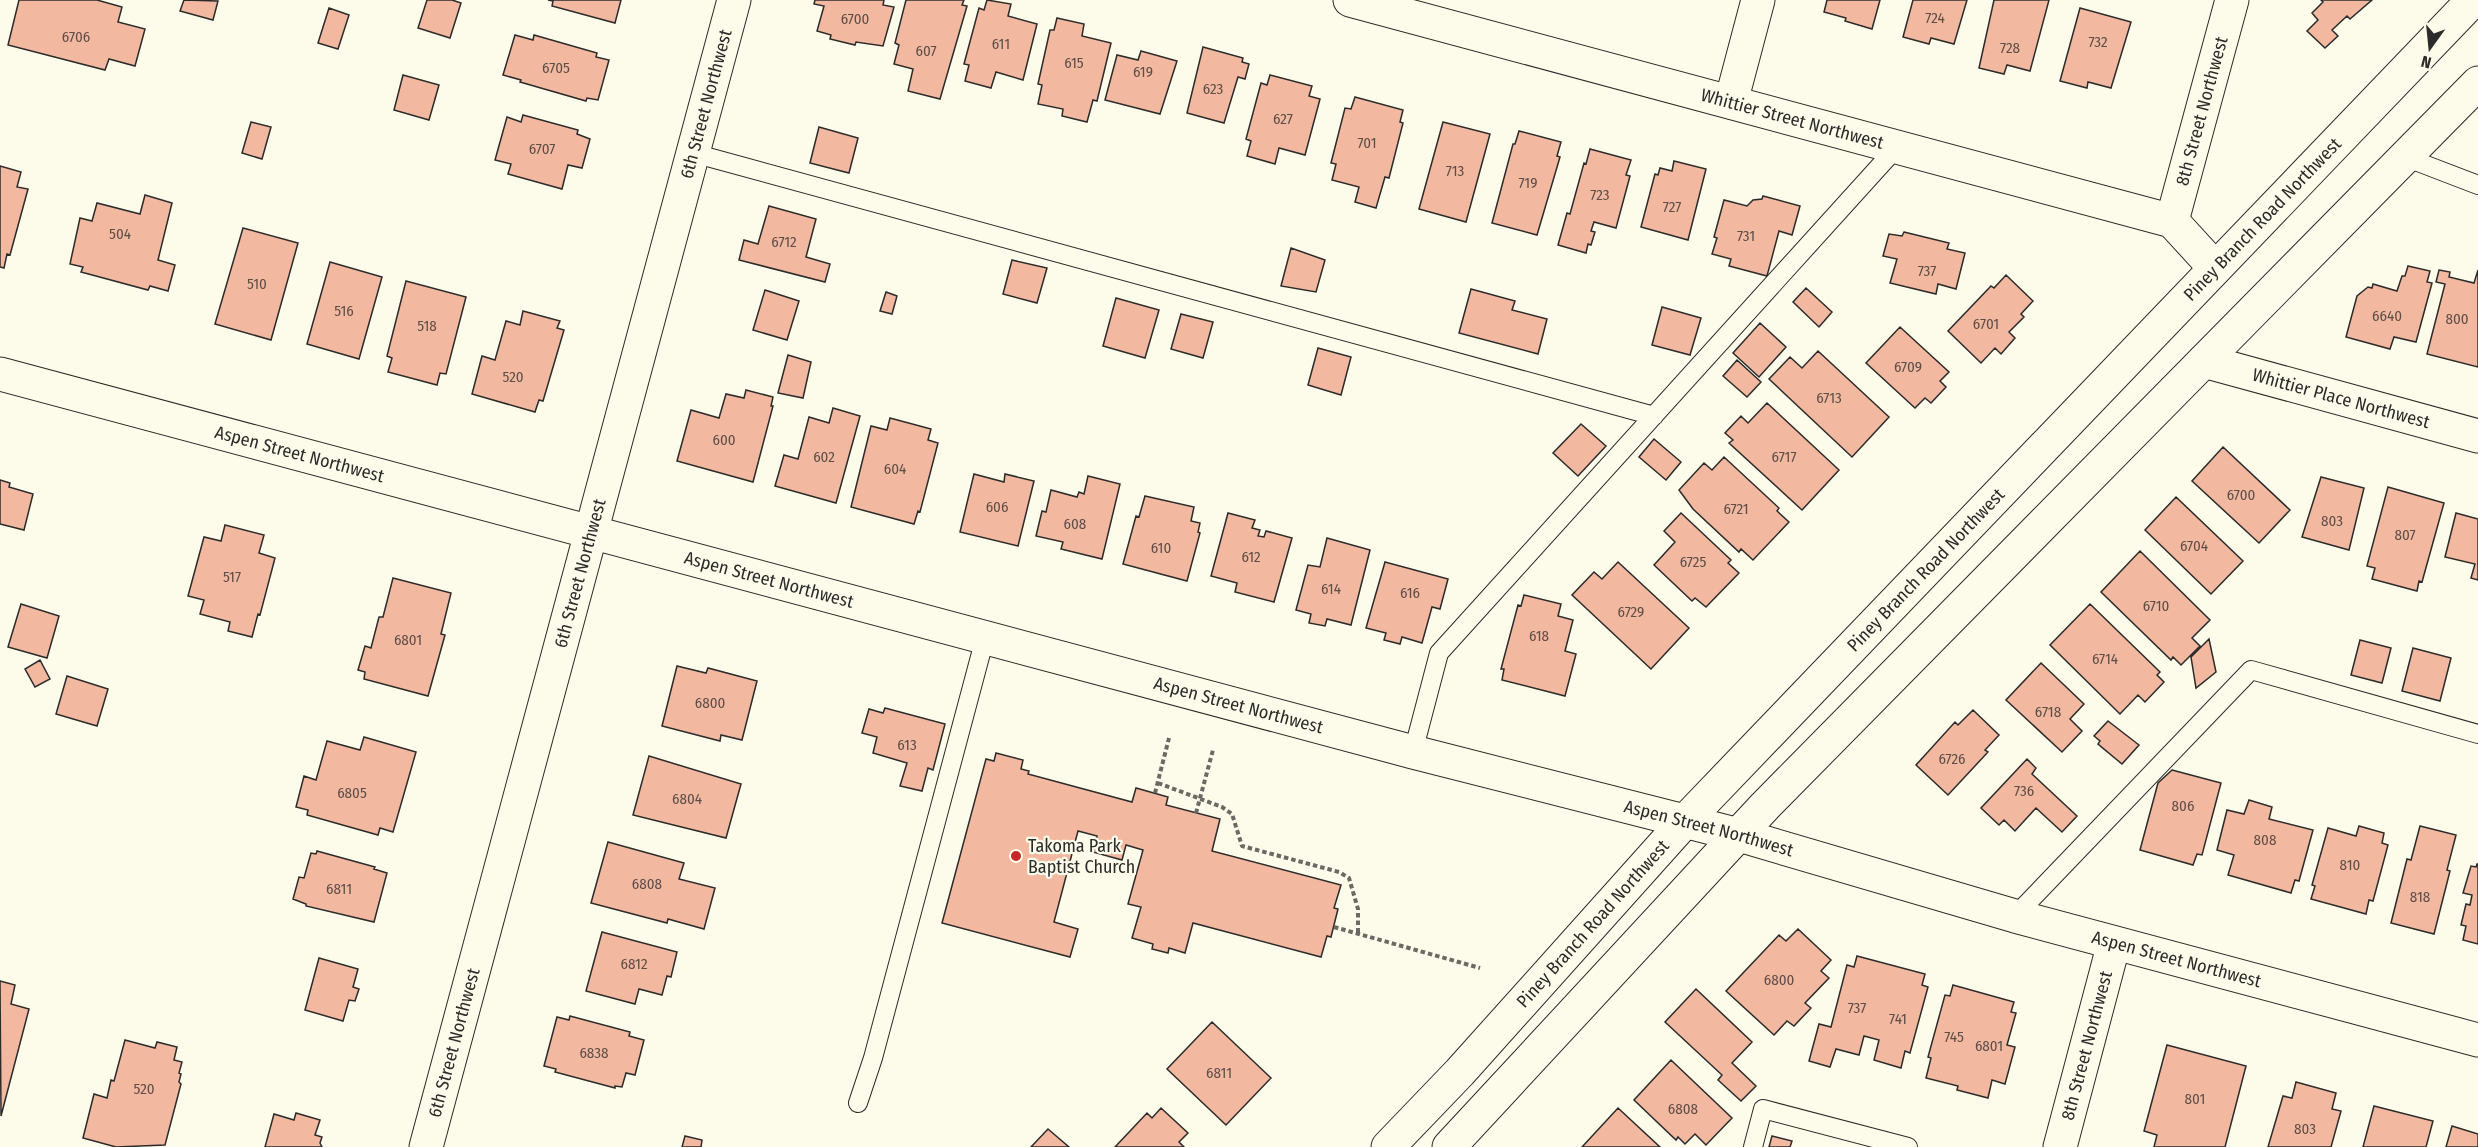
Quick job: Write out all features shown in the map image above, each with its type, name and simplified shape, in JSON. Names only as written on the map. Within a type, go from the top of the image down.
[{"type":"street","name":"6th Street Northwest","points":[[426,1147],[734,0]]},
{"type":"street","name":"Whittier Street Northwest","points":[[1350,0],[2172,221]]},
{"type":"street","points":[[1731,102],[1758,0]]},
{"type":"street","name":"8th Street Northwest","points":[[2172,221],[2232,0]]},
{"type":"street","name":"Piney Branch Road Northwest","points":[[1388,1147],[1468,1063],[1685,821],[2473,0]]},
{"type":"street","points":[[1449,1147],[1739,835],[2478,83]]},
{"type":"street","points":[[2172,221],[2215,268]]},
{"type":"street","name":"Whittier Place Northwest","points":[[2204,361],[2478,436]]},
{"type":"street","name":"Aspen Street Northwest","points":[[0,374],[1413,752],[1739,835],[2016,916],[2478,1040]]},
{"type":"street","name":"8th Street Northwest","points":[[2060,1147],[2114,943]]},
{"type":"lane","points":[[1413,752],[1439,653],[1897,147]]},
{"type":"lane","points":[[693,153],[1654,416]]},
{"type":"lane","points":[[2405,157],[2478,185]]},
{"type":"lane","points":[[858,1103],[873,1058],[986,638]]},
{"type":"lane","points":[[2016,916],[2251,670],[2478,734]]},
{"type":"lane","points":[[1753,1147],[1763,1109],[1908,1147]]},
{"type":"path","points":[[1155,794],[1169,738]]},
{"type":"path","points":[[1196,813],[1213,750]]},
{"type":"path","points":[[1158,783],[1222,807],[1232,814],[1242,846],[1339,872],[1349,878],[1358,909],[1358,934]]},
{"type":"path","points":[[1334,927],[1480,968]]},
{"type":"building","points":[[19,0],[97,0],[122,7],[118,22],[145,29],[135,66],[109,59],[105,70],[8,45]]},
{"type":"building","points":[[184,0],[218,1],[213,20],[180,11]]},
{"type":"building","points":[[427,0],[452,0],[461,3],[450,38],[418,28]]},
{"type":"building","points":[[548,0],[621,0],[615,23],[552,6],[553,1]]},
{"type":"building","points":[[815,0],[884,0],[883,5],[894,7],[883,46],[856,42],[855,45],[830,39],[831,35],[817,31],[824,6],[814,4]]},
{"type":"building","points":[[906,0],[964,0],[962,5],[967,6],[940,99],[908,91],[913,69],[894,64],[899,45],[895,43]]},
{"type":"building","points":[[987,0],[1011,4],[1008,16],[1037,24],[1023,80],[996,72],[991,88],[965,81],[969,65],[964,64],[979,8],[984,10]]},
{"type":"building","points":[[1827,0],[1880,0],[1872,29],[1824,12]]},
{"type":"building","points":[[1913,0],[1967,0],[1954,44],[1931,38],[1929,44],[1903,37]]},
{"type":"building","points":[[1994,0],[2049,0],[2030,71],[2007,65],[2004,74],[1979,68]]},
{"type":"building","points":[[2321,0],[2372,0],[2350,19],[2347,16],[2332,30],[2338,36],[2325,48],[2307,31],[2318,20],[2312,13],[2323,2]]},
{"type":"building","points":[[329,8],[349,15],[338,49],[318,43]]},
{"type":"building","points":[[2080,8],[2131,22],[2111,88],[2088,82],[2087,88],[2060,81]]},
{"type":"building","points":[[1057,18],[1084,24],[1082,36],[1111,43],[1097,101],[1093,100],[1087,122],[1062,116],[1063,109],[1038,104],[1042,85],[1038,84],[1050,30],[1054,30]]},
{"type":"building","points":[[515,35],[533,40],[534,35],[597,53],[596,57],[609,60],[598,100],[587,98],[586,101],[503,75]]},
{"type":"building","points":[[1203,47],[1243,58],[1242,62],[1249,64],[1245,79],[1238,77],[1224,123],[1187,113]]},
{"type":"building","points":[[1141,51],[1177,61],[1160,114],[1105,100],[1117,55],[1138,60]]},
{"type":"building","points":[[403,75],[439,85],[429,120],[394,110]]},
{"type":"building","points":[[1270,75],[1312,86],[1309,96],[1320,99],[1305,155],[1279,148],[1275,164],[1247,156],[1251,141],[1246,139],[1261,83],[1267,85]]},
{"type":"building","points":[[1355,97],[1403,110],[1400,122],[1403,123],[1389,178],[1385,177],[1376,208],[1355,202],[1359,187],[1332,180],[1336,164],[1331,163],[1345,108],[1351,109]]},
{"type":"building","points":[[523,115],[578,130],[577,134],[590,139],[582,168],[568,165],[562,189],[508,174],[511,164],[495,160],[507,117],[521,122]]},
{"type":"building","points":[[251,122],[271,127],[262,159],[242,153]]},
{"type":"building","points":[[1443,122],[1490,134],[1466,222],[1419,209]]},
{"type":"building","points":[[819,127],[858,138],[849,173],[810,163]]},
{"type":"building","points":[[1519,131],[1561,142],[1557,156],[1560,157],[1537,235],[1492,223],[1513,144],[1515,144]]},
{"type":"building","points":[[1590,149],[1631,160],[1626,175],[1630,176],[1616,228],[1594,222],[1591,231],[1595,232],[1586,253],[1558,245]]},
{"type":"building","points":[[1674,161],[1706,169],[1688,240],[1641,227],[1655,174],[1658,175],[1660,168],[1672,171]]},
{"type":"building","points":[[0,166],[21,172],[17,187],[28,189],[10,255],[7,254],[4,268],[0,267]]},
{"type":"building","points":[[145,195],[172,203],[158,260],[175,265],[168,291],[150,286],[148,290],[81,272],[83,267],[70,264],[80,218],[92,221],[97,203],[140,214]]},
{"type":"building","points":[[1763,196],[1800,206],[1792,235],[1779,231],[1767,276],[1729,266],[1731,259],[1712,254],[1724,200],[1747,206],[1753,200],[1762,199]]},
{"type":"building","points":[[769,206],[816,219],[806,257],[830,264],[825,282],[739,260],[744,240],[758,244]]},
{"type":"building","points":[[243,228],[298,243],[271,340],[215,324]]},
{"type":"building","points":[[1904,232],[1949,243],[1947,249],[1965,253],[1956,289],[1938,284],[1936,294],[1890,283],[1897,259],[1883,256],[1889,234],[1902,236]]},
{"type":"building","points":[[1291,248],[1325,260],[1316,292],[1281,286]]},
{"type":"building","points":[[1012,260],[1047,268],[1037,303],[1003,294]]},
{"type":"building","points":[[330,262],[382,277],[359,359],[307,344]]},
{"type":"building","points":[[2408,266],[2430,271],[2427,282],[2432,283],[2416,342],[2394,337],[2390,349],[2346,337],[2357,296],[2368,287],[2372,288],[2373,284],[2397,291]]},
{"type":"building","points":[[2439,270],[2450,272],[2449,277],[2474,283],[2478,270],[2478,367],[2427,354],[2445,284],[2436,282]]},
{"type":"building","points":[[2006,275],[2033,301],[2021,314],[2024,317],[2009,332],[2015,338],[2001,354],[1995,348],[1981,363],[1948,331],[1991,286],[1994,288]]},
{"type":"building","points":[[406,281],[466,297],[446,374],[440,373],[437,385],[388,372],[392,358],[387,356]]},
{"type":"building","points":[[1806,288],[1832,312],[1819,327],[1793,302]]},
{"type":"building","points":[[1471,289],[1515,301],[1512,310],[1547,319],[1538,354],[1459,333]]},
{"type":"building","points":[[765,290],[799,301],[787,340],[753,330]]},
{"type":"building","points":[[886,292],[897,296],[892,314],[880,311]]},
{"type":"building","points":[[1116,298],[1159,310],[1145,358],[1103,346]]},
{"type":"building","points":[[1662,307],[1701,318],[1690,355],[1652,345]]},
{"type":"building","points":[[523,311],[560,321],[557,328],[564,330],[543,401],[539,400],[535,412],[472,394],[482,356],[495,360],[506,321],[520,325]]},
{"type":"building","points":[[1181,314],[1213,322],[1203,358],[1171,349]]},
{"type":"building","points":[[1760,323],[1786,347],[1759,377],[1733,353]]},
{"type":"building","points":[[1900,327],[1949,372],[1940,381],[1946,387],[1931,403],[1925,398],[1915,408],[1866,363]]},
{"type":"building","points":[[1318,348],[1351,357],[1341,395],[1308,385]]},
{"type":"building","points":[[1818,351],[1889,417],[1852,457],[1769,379],[1790,357],[1802,368]]},
{"type":"building","points":[[788,355],[811,362],[803,398],[778,393]]},
{"type":"building","points":[[1737,360],[1761,382],[1747,397],[1723,376]]},
{"type":"building","points":[[746,390],[773,397],[771,406],[773,406],[753,482],[677,461],[691,410],[719,418],[726,394],[744,398]]},
{"type":"building","points":[[1767,403],[1839,470],[1802,510],[1729,443],[1733,440],[1725,433],[1741,416],[1748,423]]},
{"type":"building","points":[[833,408],[860,416],[836,503],[775,486],[784,455],[798,459],[809,417],[829,423]]},
{"type":"building","points":[[890,418],[931,429],[928,440],[938,443],[920,512],[918,511],[914,524],[851,507],[871,426],[887,430]]},
{"type":"building","points":[[1581,424],[1606,446],[1578,476],[1553,453]]},
{"type":"building","points":[[1654,439],[1681,462],[1666,480],[1639,457]]},
{"type":"building","points":[[2223,447],[2290,510],[2259,543],[2192,481]]},
{"type":"building","points":[[1724,457],[1779,508],[1777,511],[1789,522],[1753,560],[1741,549],[1739,552],[1693,509],[1679,490],[1704,463],[1712,470]]},
{"type":"building","points":[[974,474],[1004,482],[1005,474],[1034,481],[1018,546],[960,532]]},
{"type":"building","points":[[1088,476],[1120,484],[1102,559],[1061,549],[1063,542],[1036,536],[1042,511],[1046,512],[1051,490],[1077,497],[1079,492],[1084,494]]},
{"type":"building","points":[[2321,477],[2364,488],[2349,550],[2302,537]]},
{"type":"building","points":[[0,480],[10,483],[9,487],[33,494],[24,530],[0,524]]},
{"type":"building","points":[[2388,487],[2444,503],[2422,582],[2419,581],[2417,591],[2372,579],[2375,568],[2367,566]]},
{"type":"building","points":[[1145,496],[1194,507],[1191,521],[1200,523],[1198,532],[1200,533],[1187,581],[1123,564],[1136,516],[1139,517]]},
{"type":"building","points":[[2176,497],[2243,561],[2211,594],[2145,530]]},
{"type":"building","points":[[1228,513],[1255,520],[1252,528],[1260,530],[1258,536],[1264,537],[1266,531],[1292,538],[1274,602],[1235,592],[1237,583],[1211,576]]},
{"type":"building","points":[[1681,513],[1731,560],[1728,563],[1739,573],[1706,607],[1695,598],[1692,601],[1654,565],[1675,542],[1664,531]]},
{"type":"building","points":[[2456,513],[2478,519],[2478,580],[2471,578],[2475,564],[2445,557]]},
{"type":"building","points":[[225,525],[264,535],[259,553],[275,558],[252,637],[228,631],[230,622],[200,614],[204,600],[188,596],[204,537],[221,541]]},
{"type":"building","points":[[1327,538],[1370,550],[1351,625],[1327,619],[1325,626],[1309,623],[1311,614],[1296,610],[1308,565],[1320,567]]},
{"type":"building","points":[[2140,551],[2210,620],[2192,638],[2200,646],[2181,665],[2173,657],[2171,660],[2101,592]]},
{"type":"building","points":[[1385,562],[1448,579],[1440,609],[1432,607],[1422,643],[1402,637],[1400,644],[1384,640],[1386,633],[1366,628]]},
{"type":"building","points":[[1618,562],[1689,628],[1651,669],[1572,595],[1594,572],[1602,579]]},
{"type":"building","points":[[393,578],[451,593],[441,634],[445,635],[428,696],[364,679],[365,672],[358,670],[365,646],[371,648],[379,617],[383,617]]},
{"type":"building","points":[[1524,595],[1561,604],[1558,616],[1573,620],[1565,651],[1576,654],[1565,696],[1502,680],[1504,669],[1501,669],[1518,605],[1521,606]]},
{"type":"building","points":[[21,604],[59,616],[47,658],[8,647]]},
{"type":"building","points":[[2090,604],[2160,672],[2157,675],[2164,682],[2145,702],[2138,695],[2120,714],[2050,645]]},
{"type":"building","points":[[2209,639],[2216,672],[2196,688],[2191,657]]},
{"type":"building","points":[[2360,640],[2391,648],[2382,683],[2351,675]]},
{"type":"building","points":[[2413,648],[2451,658],[2440,701],[2402,691]]},
{"type":"building","points":[[40,660],[50,679],[35,687],[25,669]]},
{"type":"building","points":[[2041,663],[2084,704],[2070,719],[2082,731],[2062,752],[2006,700]]},
{"type":"building","points":[[677,666],[706,673],[708,668],[757,681],[742,740],[721,735],[720,741],[662,726]]},
{"type":"building","points":[[67,676],[108,689],[97,726],[56,714]]},
{"type":"building","points":[[885,708],[945,724],[933,770],[928,768],[922,791],[900,786],[907,763],[873,753],[877,737],[862,733],[869,709],[883,713]]},
{"type":"building","points":[[1973,710],[1999,735],[1985,750],[1988,752],[1948,795],[1916,765],[1955,722],[1958,725]]},
{"type":"building","points":[[2108,721],[2139,745],[2122,764],[2098,744],[2100,741],[2094,736]]},
{"type":"building","points":[[364,737],[416,752],[393,832],[380,828],[378,835],[307,815],[308,810],[296,807],[304,776],[316,780],[327,741],[360,750]]},
{"type":"building","name":"Takoma Park Baptist Church","points":[[996,753],[1023,760],[1021,769],[1029,771],[1028,774],[1132,802],[1136,788],[1168,797],[1166,805],[1220,819],[1212,851],[1341,885],[1334,908],[1338,909],[1331,937],[1327,936],[1321,957],[1193,923],[1185,953],[1169,948],[1168,953],[1152,949],[1153,944],[1132,938],[1141,907],[1128,904],[1143,850],[1126,845],[1122,860],[1093,852],[1097,836],[1078,831],[1054,922],[1078,929],[1070,957],[942,923],[986,759],[994,761]]},
{"type":"building","points":[[649,756],[741,784],[726,838],[633,815]]},
{"type":"building","points":[[2027,759],[2036,768],[2032,774],[2077,816],[2062,832],[2036,808],[2015,831],[2004,820],[1999,825],[1981,808]]},
{"type":"building","points":[[2172,770],[2221,783],[2202,855],[2197,854],[2193,865],[2140,850],[2158,783]]},
{"type":"building","points":[[2249,800],[2272,807],[2269,819],[2313,830],[2299,881],[2295,880],[2291,893],[2228,875],[2234,855],[2217,850],[2227,810],[2244,814]]},
{"type":"building","points":[[2359,826],[2384,833],[2382,843],[2388,845],[2373,901],[2369,900],[2366,914],[2311,899],[2315,886],[2312,885],[2328,828],[2356,836]]},
{"type":"building","points":[[2420,826],[2456,835],[2447,870],[2450,871],[2434,934],[2391,923],[2407,859],[2411,860]]},
{"type":"building","points":[[608,842],[684,863],[679,879],[715,888],[704,929],[668,919],[667,923],[591,903]]},
{"type":"building","points":[[317,851],[375,867],[374,869],[387,873],[374,922],[306,906],[293,899],[299,877],[304,878],[311,853],[316,854]]},
{"type":"building","points":[[2477,864],[2478,944],[2463,940],[2466,926],[2461,925],[2466,904],[2470,905],[2472,895],[2463,893],[2471,866],[2476,867]]},
{"type":"building","points":[[1798,929],[1831,960],[1821,971],[1829,978],[1805,1003],[1811,1008],[1794,1026],[1787,1021],[1774,1035],[1726,991],[1779,935],[1786,941]]},
{"type":"building","points":[[602,932],[677,952],[671,977],[667,976],[662,995],[639,989],[635,1004],[586,991]]},
{"type":"building","points":[[1857,956],[1925,974],[1922,985],[1928,987],[1910,1053],[1905,1051],[1901,1068],[1874,1060],[1879,1040],[1864,1036],[1859,1055],[1836,1049],[1830,1067],[1809,1061],[1819,1024],[1831,1027],[1847,965],[1854,967]]},
{"type":"building","points":[[319,958],[358,969],[353,987],[359,989],[355,1001],[349,1000],[343,1021],[305,1010]]},
{"type":"building","points":[[0,981],[15,985],[11,1004],[29,1009],[1,1116]]},
{"type":"building","points":[[1953,985],[2014,1002],[2011,1012],[2016,1013],[2007,1045],[2015,1047],[2005,1084],[1992,1080],[1988,1098],[1957,1090],[1958,1086],[1926,1078],[1931,1058],[1928,1057],[1945,995],[1950,996]]},
{"type":"building","points":[[1696,989],[1752,1042],[1732,1063],[1756,1086],[1741,1101],[1718,1080],[1722,1075],[1665,1022]]},
{"type":"building","points":[[570,1016],[630,1032],[629,1036],[644,1040],[635,1075],[626,1073],[622,1087],[615,1086],[615,1088],[555,1072],[556,1069],[544,1066],[557,1017],[569,1020]]},
{"type":"building","points":[[1212,1022],[1271,1078],[1226,1125],[1167,1069]]},
{"type":"building","points":[[125,1040],[155,1048],[157,1042],[177,1047],[174,1060],[182,1062],[179,1073],[181,1084],[165,1145],[116,1147],[83,1138],[94,1094],[107,1098]]},
{"type":"building","points":[[2167,1045],[2246,1066],[2225,1147],[2154,1147],[2157,1135],[2144,1131]]},
{"type":"building","points":[[1671,1060],[1732,1118],[1706,1145],[1695,1134],[1685,1144],[1678,1137],[1676,1140],[1634,1100]]},
{"type":"building","points":[[2296,1082],[2336,1093],[2332,1109],[2341,1111],[2331,1147],[2268,1147],[2283,1096],[2292,1098]]},
{"type":"building","points":[[2374,1106],[2433,1121],[2426,1147],[2363,1147]]},
{"type":"building","points":[[1161,1108],[1188,1133],[1179,1142],[1184,1147],[1115,1147],[1147,1113],[1152,1118]]},
{"type":"building","points":[[1618,1108],[1660,1147],[1582,1147]]},
{"type":"building","points":[[296,1113],[320,1120],[315,1135],[322,1137],[320,1143],[322,1147],[265,1147],[274,1114],[294,1120]]},
{"type":"building","points":[[2452,1126],[2478,1134],[2478,1147],[2446,1147]]},
{"type":"building","points":[[1048,1129],[1069,1147],[1031,1147]]},
{"type":"building","points":[[685,1136],[702,1140],[701,1147],[682,1147]]},
{"type":"building","points":[[1772,1136],[1792,1141],[1790,1147],[1769,1147]]},
{"type":"place","name":"Takoma Park Baptist Church","points":[[1016,856]]}]
